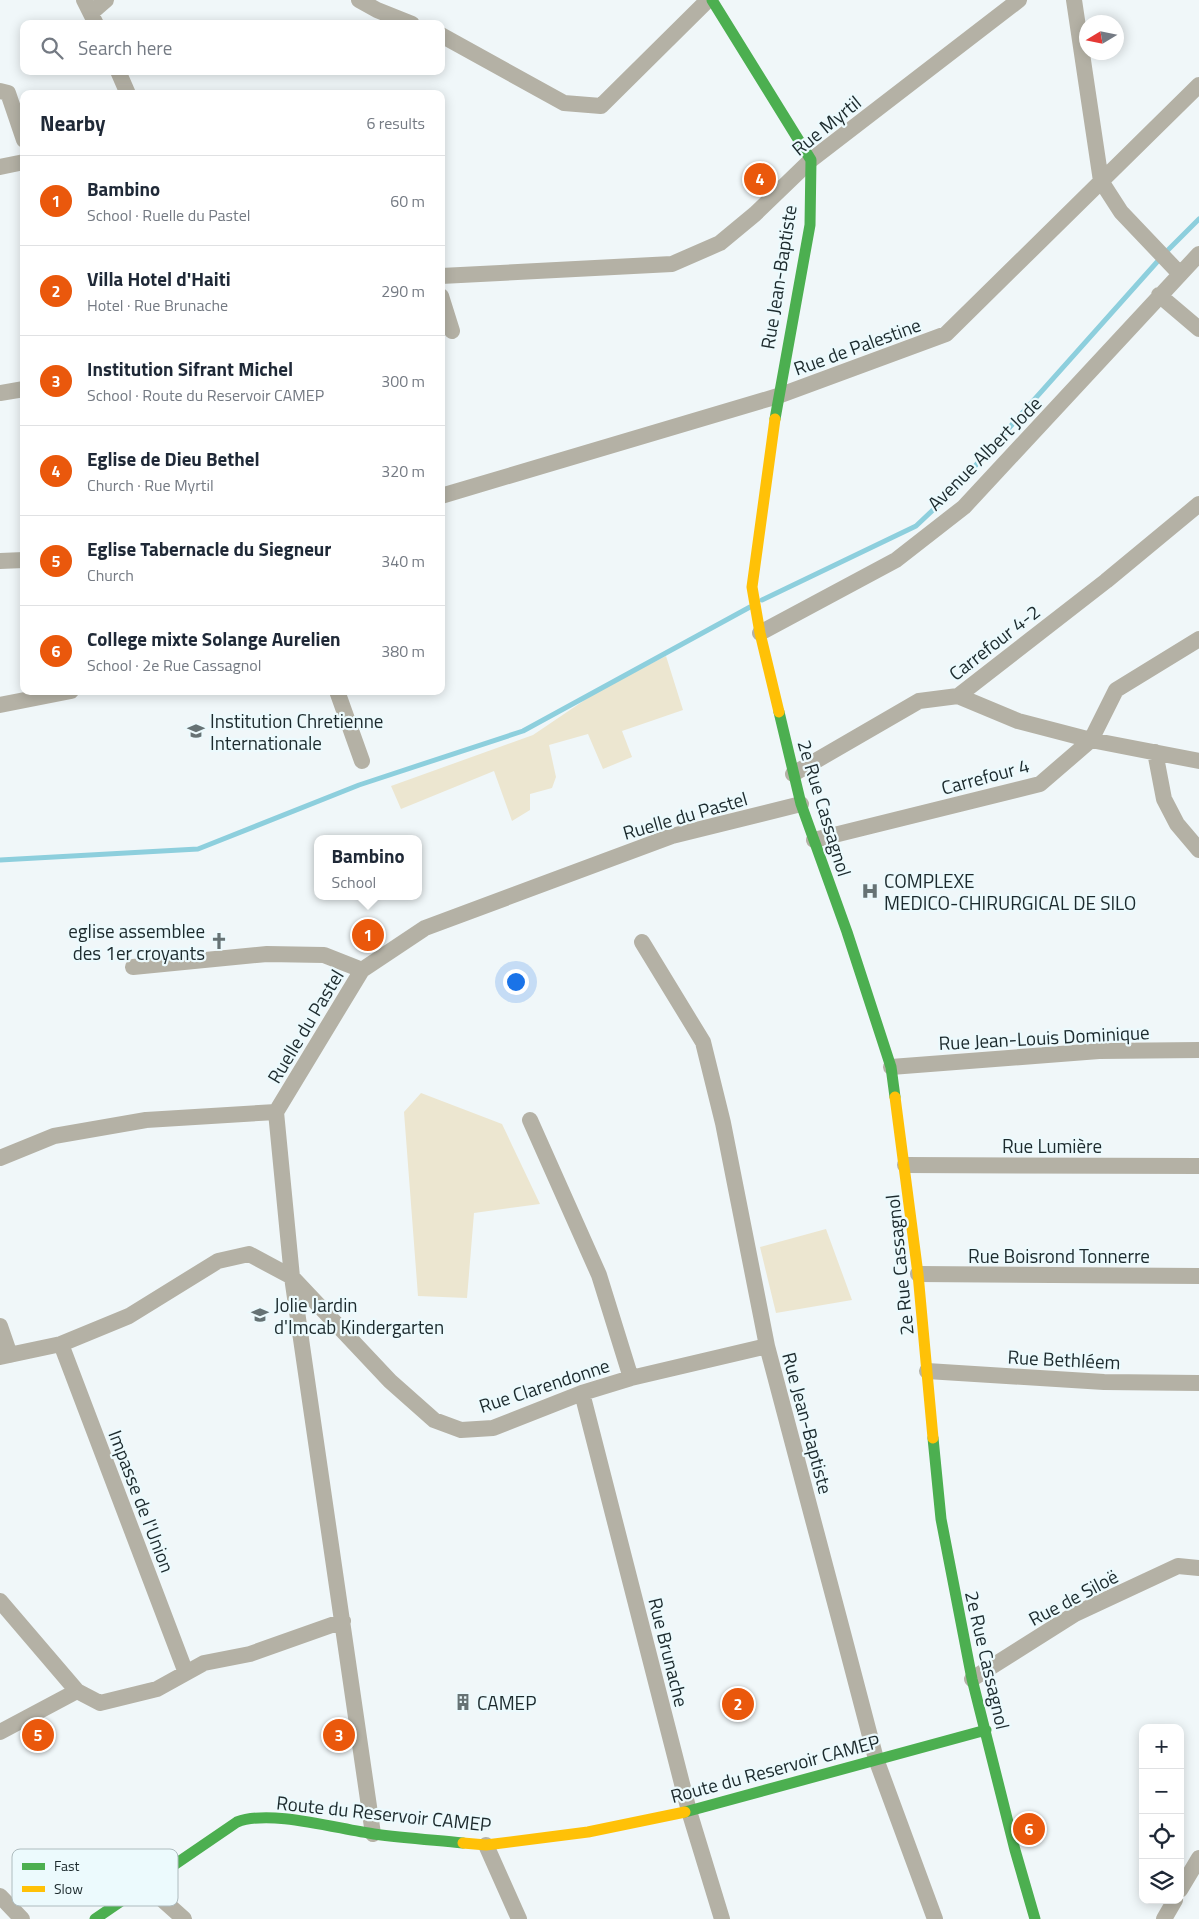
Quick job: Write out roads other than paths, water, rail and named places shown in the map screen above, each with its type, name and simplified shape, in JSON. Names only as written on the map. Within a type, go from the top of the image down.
[{"type":"street","points":[[90,12],[106,0]]},
{"type":"street","points":[[359,0],[402,20]]},
{"type":"street","points":[[445,37],[564,103],[601,106],[710,0],[811,160]]},
{"type":"street","name":"Rue Myrtil","points":[[445,276],[672,264],[720,243],[755,214],[811,160],[1019,0]]},
{"type":"street","points":[[1074,0],[1101,181],[1121,212],[1180,274]]},
{"type":"street","points":[[120,75],[126,90]]},
{"type":"street","name":"Rue de Palestine","points":[[445,495],[778,396],[946,334],[1199,85]]},
{"type":"street","points":[[0,90],[8,93],[20,128]]},
{"type":"street","name":"Rue Jean-Baptiste","points":[[756,617],[752,587],[778,396],[810,225],[811,160]]},
{"type":"street","points":[[0,167],[20,163]]},
{"type":"street","name":"Avenue Albert Jode","points":[[760,633],[896,560],[964,507],[1199,254]]},
{"type":"street","points":[[1159,295],[1199,329]]},
{"type":"street","points":[[445,309],[452,331]]},
{"type":"street","points":[[0,393],[20,390]]},
{"type":"street","name":"Carrefour 4-2","points":[[793,774],[919,701],[958,696],[1106,581],[1199,504]]},
{"type":"street","points":[[0,562],[20,560]]},
{"type":"street","name":"2e Rue Cassagnol","points":[[756,617],[801,804],[847,932],[891,1066],[918,1274],[941,1519],[972,1679],[1015,1850],[1035,1919]]},
{"type":"street","name":"Carrefour 4","points":[[814,840],[1040,784],[1091,740],[1116,690],[1199,639]]},
{"type":"street","points":[[0,704],[49,695]]},
{"type":"street","points":[[338,695],[362,762]]},
{"type":"street","points":[[958,696],[1018,721],[1091,740],[1199,760]]},
{"type":"street","points":[[1155,752],[1164,799],[1177,824],[1199,850]]},
{"type":"street","name":"Ruelle du Pastel","points":[[0,1158],[54,1136],[146,1120],[276,1112],[362,970],[425,928],[672,836],[801,804]]},
{"type":"street","name":"Rue Jean-Baptiste","points":[[642,942],[703,1042],[723,1123],[768,1346],[876,1759],[935,1919]]},
{"type":"street","points":[[133,967],[267,954],[324,955],[362,970]]},
{"type":"street","name":"Rue Jean-Louis Dominique","points":[[891,1066],[1099,1051],[1199,1050]]},
{"type":"street","points":[[276,1112],[292,1277],[343,1621],[372,1834]]},
{"type":"street","points":[[530,1120],[599,1275],[631,1378]]},
{"type":"street","name":"Rue Lumière","points":[[905,1165],[1199,1166]]},
{"type":"street","name":"Rue Clarendonne","points":[[5,1356],[61,1344],[129,1316],[218,1261],[249,1254],[292,1277],[390,1381],[434,1420],[461,1430],[493,1428],[582,1393],[631,1378],[768,1346]]},
{"type":"street","name":"Rue Boisrond Tonnerre","points":[[918,1274],[1199,1276]]},
{"type":"street","points":[[0,1326],[5,1356]]},
{"type":"street","name":"Impasse de l'Union","points":[[61,1344],[186,1673]]},
{"type":"street","name":"Rue Bethléem","points":[[927,1371],[1104,1382],[1199,1383]]},
{"type":"street","name":"Rue Brunache","points":[[582,1393],[689,1812],[722,1919]]},
{"type":"street","name":"Rue de Siloë","points":[[972,1679],[1076,1614],[1178,1566],[1199,1568]]},
{"type":"street","points":[[0,1600],[77,1691],[100,1703],[157,1689],[204,1663],[250,1654],[343,1621]]},
{"type":"street","points":[[0,1732],[77,1691]]},
{"type":"street","name":"Route du Reservoir CAMEP","points":[[178,1863],[237,1822],[250,1817],[312,1823],[372,1834],[486,1845],[588,1832],[689,1812],[986,1730]]},
{"type":"street","points":[[486,1845],[519,1919]]},
{"type":"street","points":[[1184,1883],[1199,1858]]},
{"type":"street","points":[[0,1896],[22,1919]]},
{"type":"street","points":[[1164,1919],[1172,1904]]},
{"type":"street","name":"Route du Reservoir CAMEP","points":[[95,1919],[114,1906]]},
{"type":"street","points":[[169,1906],[184,1919]]},
{"type":"waterway","points":[[1168,250],[1199,219]]},
{"type":"waterway","points":[[762,600],[916,526],[951,493],[1157,262]]},
{"type":"waterway","points":[[0,860],[198,849],[359,785],[523,731],[750,607]]},
{"type":"place","name":"Eglise de Dieu Bethel","points":[[760,179]]},
{"type":"place","name":"Institution Chretienne Internationale","points":[[196,731]]},
{"type":"place","name":"COMPLEXE MEDICO-CHIRURGICAL DE SILO","points":[[870,891]]},
{"type":"place","name":"Bambino","points":[[368,935]]},
{"type":"place","name":"eglise assemblee des 1er croyants","points":[[219,941]]},
{"type":"place","name":"Jolie Jardin d'Imcab Kindergarten","points":[[260,1315]]},
{"type":"place","name":"CAMEP","points":[[463,1702]]},
{"type":"place","name":"Villa Hotel d'Haiti","points":[[738,1704]]},
{"type":"place","name":"Eglise Tabernacle du Siegneur","points":[[38,1735]]},
{"type":"place","name":"Institution Sifrant Michel","points":[[339,1735]]},
{"type":"place","name":"College mixte Solange Aurelien","points":[[1029,1829]]}]
